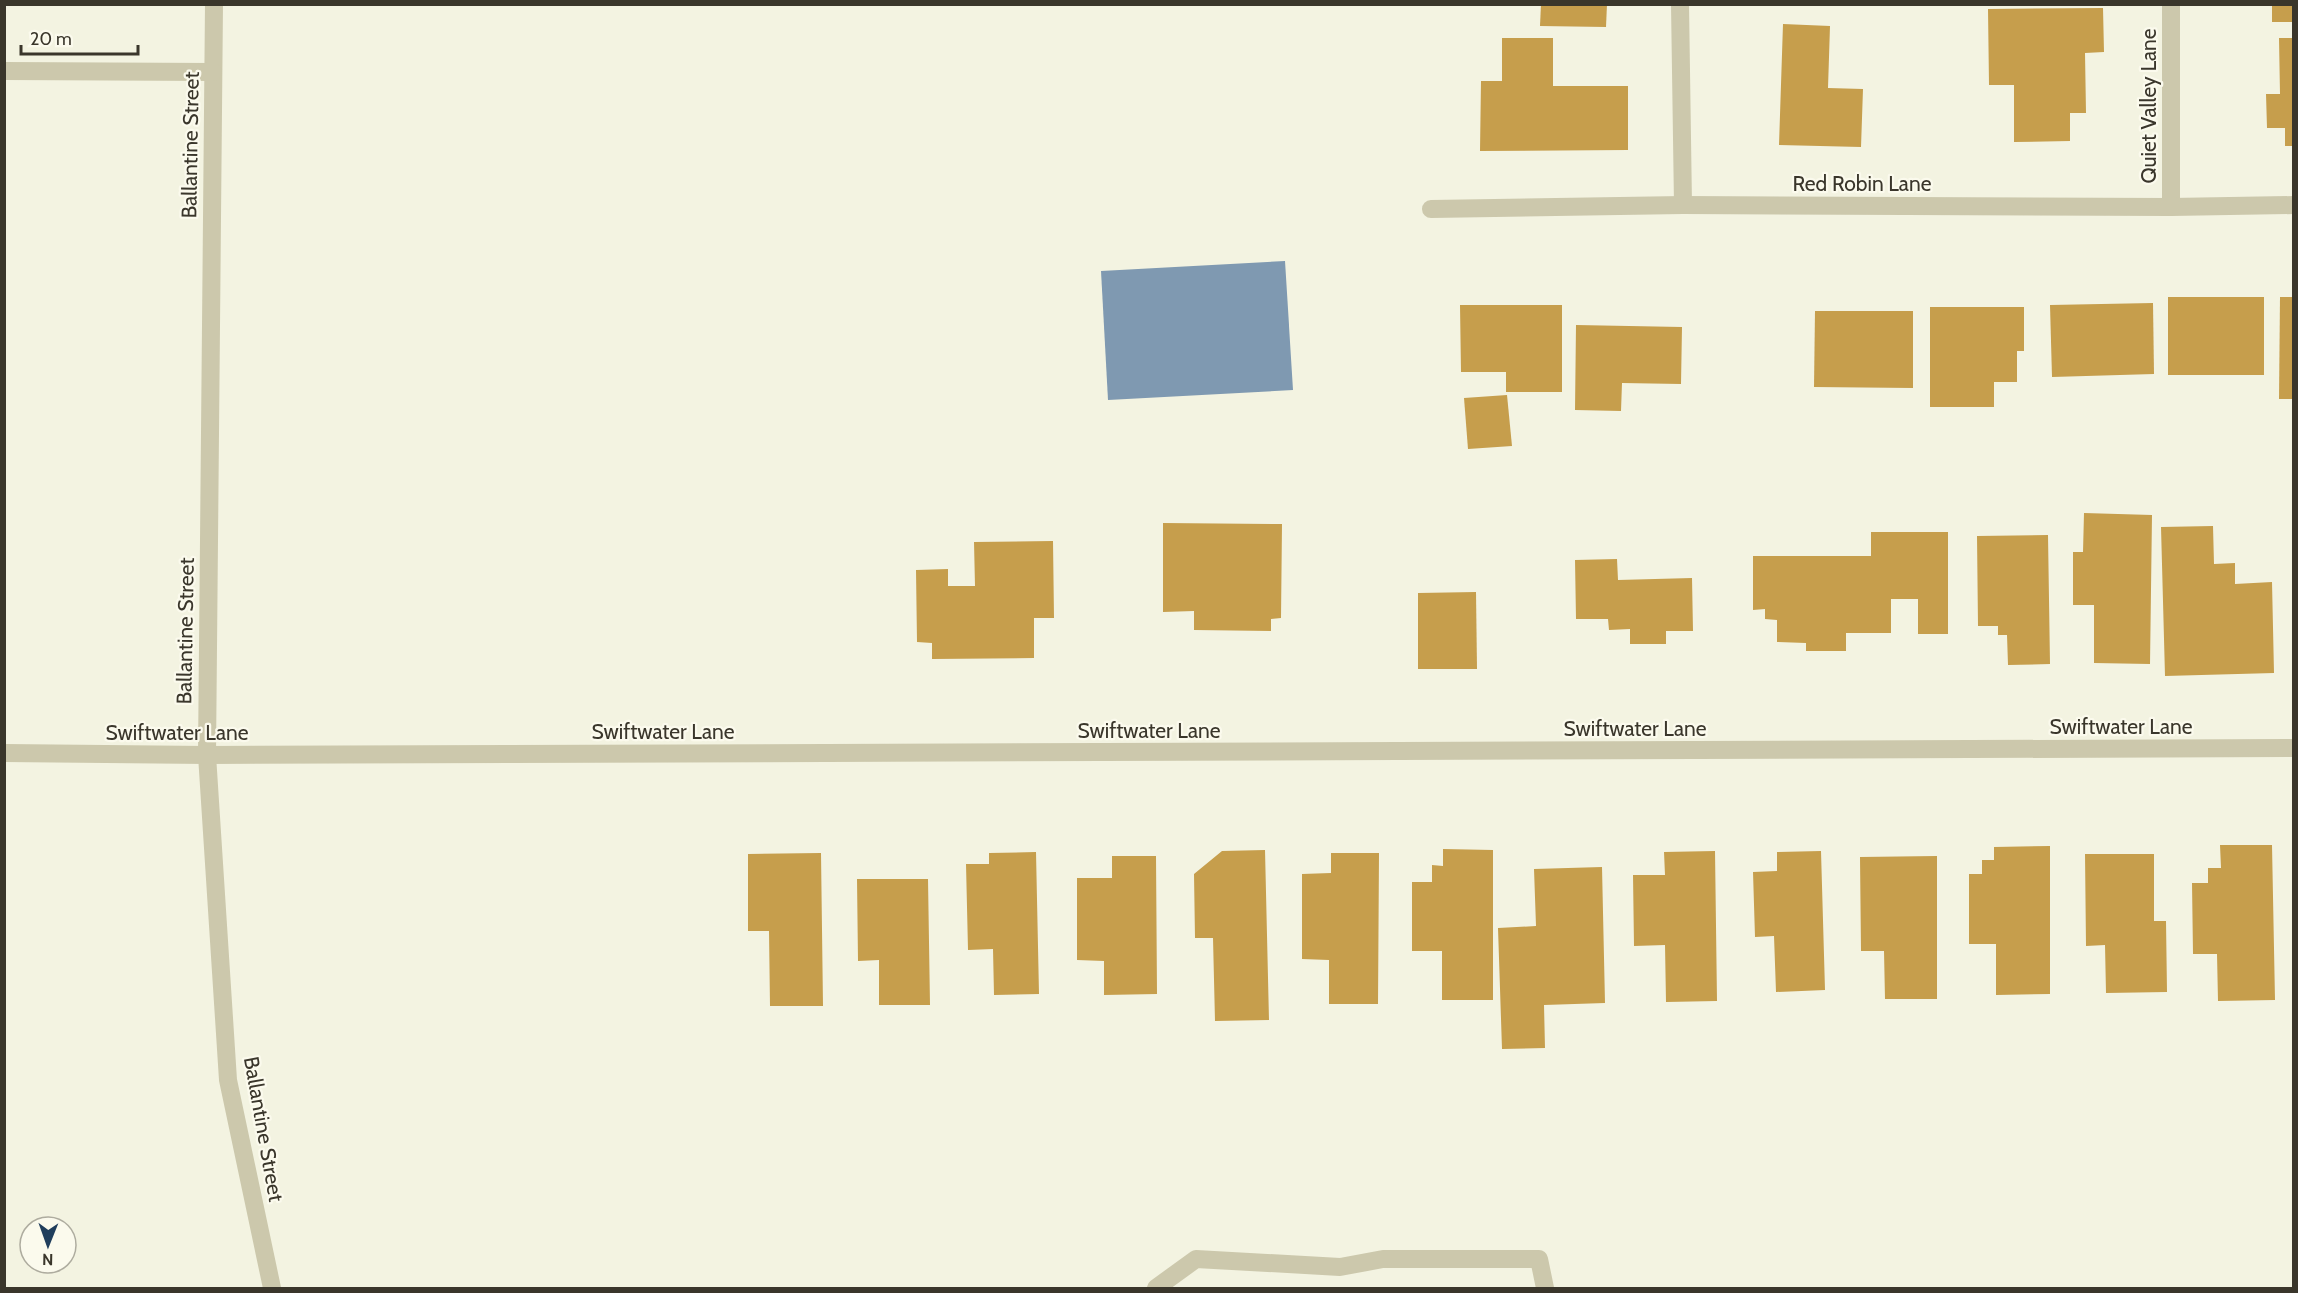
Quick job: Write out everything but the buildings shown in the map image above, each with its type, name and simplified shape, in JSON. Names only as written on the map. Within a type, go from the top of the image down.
[{"type":"street","name":"Ballantine Street","points":[[214,4],[207,755],[228,1080],[272,1288]]},
{"type":"street","points":[[1680,4],[1683,205]]},
{"type":"street","name":"Quiet Valley Lane","points":[[2171,4],[2171,207]]},
{"type":"street","points":[[4,71],[213,72]]},
{"type":"street","name":"Red Robin Lane","points":[[1431,209],[1683,205],[2171,207],[2294,205]]},
{"type":"street","name":"Swiftwater Lane","points":[[4,753],[207,755],[2294,748]]},
{"type":"street","points":[[1156,1288],[1196,1259],[1340,1268],[1383,1258],[1539,1259],[1545,1288]]},
{"type":"water","points":[[1285,261],[1293,390],[1108,400],[1101,271]]}]
